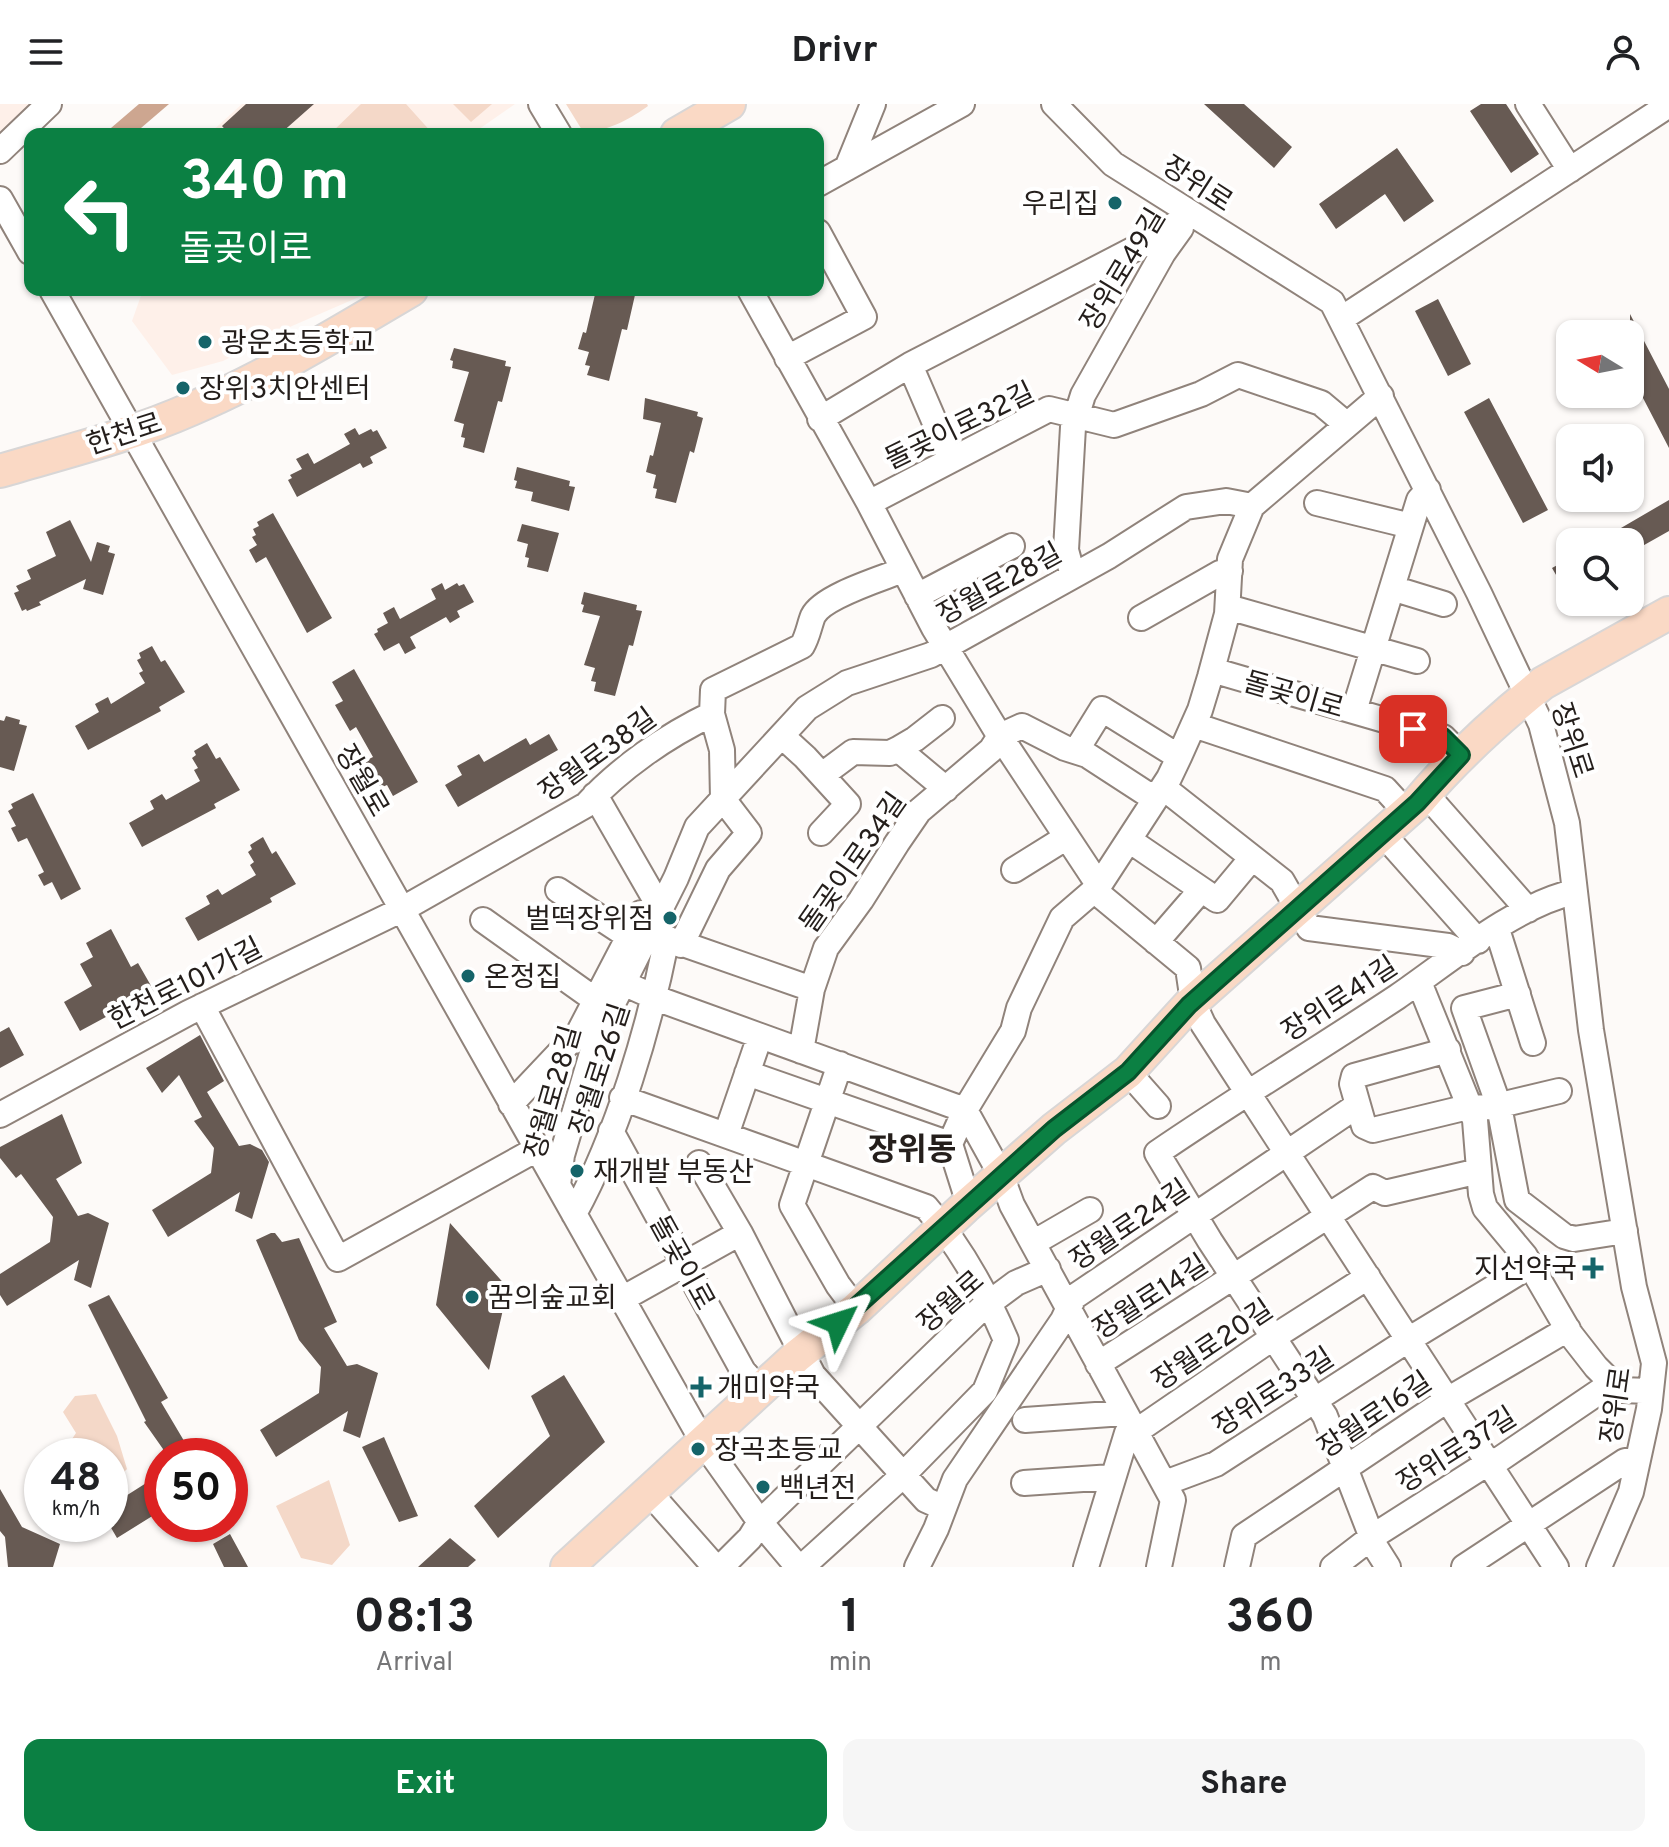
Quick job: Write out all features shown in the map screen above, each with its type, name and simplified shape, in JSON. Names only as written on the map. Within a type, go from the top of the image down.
[{"type":"main road","points":[[687,128],[729,104]]},
{"type":"main road","name":"한천로","points":[[0,471],[133,432],[245,384],[400,296]]},
{"type":"main road","points":[[567,1567],[1001,1175],[1128,1072],[1193,1002],[1416,802],[1461,755],[1527,696],[1543,683],[1669,613]]},
{"type":"street","points":[[0,151],[49,104]]},
{"type":"street","points":[[541,104],[555,128]]},
{"type":"street","points":[[847,168],[873,104]]},
{"type":"street","points":[[824,181],[962,104]]},
{"type":"street","name":"장위로","points":[[1054,104],[1113,164],[1332,302],[1428,490],[1541,724],[1567,823],[1591,1030],[1634,1287],[1654,1363],[1631,1492],[1599,1567]]},
{"type":"street","points":[[1528,104],[1570,170]]},
{"type":"street","points":[[1341,319],[1669,105]]},
{"type":"street","points":[[0,199],[24,241]]},
{"type":"street","name":"장위로49길","points":[[820,419],[910,365],[1144,244],[1190,215]]},
{"type":"street","name":"장위로49길","points":[[1073,576],[1066,550],[1071,455],[1083,395],[1131,306],[1190,215]]},
{"type":"street","points":[[787,358],[864,317],[825,260]]},
{"type":"street","name":"장월로","points":[[55,296],[703,1442],[760,1522],[800,1567],[903,1474],[994,1399]]},
{"type":"street","name":"돌곶이로32길","points":[[760,296],[787,358],[820,419],[869,503],[917,596],[1000,736],[1067,837],[1101,896],[1188,968],[1193,1002]]},
{"type":"street","points":[[910,365],[951,460]]},
{"type":"street","name":"돌곶이로32길","points":[[869,503],[1049,409],[1114,425],[1201,394],[1238,375],[1321,403],[1346,424]]},
{"type":"street","points":[[969,1204],[950,1144],[965,1110],[1013,1031],[1019,1008],[1062,918],[1098,887],[1179,757],[1194,725],[1212,670],[1228,607],[1230,559],[1252,506],[1381,396]]},
{"type":"street","points":[[1354,711],[1419,500],[1428,490]]},
{"type":"street","name":"장월로28길","points":[[558,1185],[562,1155],[598,1033],[623,983],[656,938],[697,827],[807,708],[847,683],[931,655],[1073,576],[1186,507],[1226,501],[1252,506]]},
{"type":"street","points":[[1317,503],[1411,526]]},
{"type":"street","points":[[917,596],[1012,546]]},
{"type":"street","points":[[723,799],[722,750],[712,714],[713,690],[802,646],[814,615],[825,603],[903,570]]},
{"type":"street","points":[[1141,618],[1220,573],[1230,571]]},
{"type":"street","points":[[1392,588],[1444,604]]},
{"type":"street","points":[[1228,607],[1417,661]]},
{"type":"street","name":"돌곶이로","points":[[1212,670],[1443,737],[1461,755]]},
{"type":"street","points":[[1076,751],[1102,709],[1179,757]]},
{"type":"street","name":"장월로38길","points":[[401,910],[586,805],[600,788],[686,727],[712,714]]},
{"type":"street","points":[[822,775],[853,752],[890,753],[942,718]]},
{"type":"street","points":[[1194,725],[1416,802],[1528,910]]},
{"type":"street","points":[[1000,736],[1022,726],[1087,755],[1147,794],[1169,792],[1282,881],[1298,910]]},
{"type":"street","points":[[782,736],[848,804],[821,833]]},
{"type":"street","name":"돌곶이로34길","points":[[801,1051],[812,989],[826,948],[919,811],[991,750],[1000,736]]},
{"type":"street","points":[[898,749],[946,789]]},
{"type":"street","points":[[595,795],[652,894],[656,938]]},
{"type":"street","name":"장월로26길","points":[[574,1214],[596,1174],[655,997],[656,938],[749,833],[723,799]]},
{"type":"street","points":[[652,894],[697,827]]},
{"type":"street","points":[[1382,833],[1479,941],[1518,994],[1533,1043]]},
{"type":"street","points":[[1014,870],[1067,837]]},
{"type":"street","points":[[1129,840],[1209,895]]},
{"type":"street","points":[[1156,942],[1252,858]]},
{"type":"street","points":[[558,890],[656,938],[812,989]]},
{"type":"street","name":"장위로41길","points":[[1248,1092],[1528,910],[1555,896],[1574,892]]},
{"type":"street","name":"한천로101가길","points":[[0,1115],[202,1006],[401,910]]},
{"type":"street","name":"장위로41길","points":[[1298,910],[1309,928],[1448,946],[1479,941]]},
{"type":"street","points":[[483,920],[594,999]]},
{"type":"street","points":[[511,1104],[579,1032],[594,999],[656,938]]},
{"type":"street","points":[[1419,982],[1475,1120],[1485,1208],[1531,1265],[1568,1329],[1596,1367],[1619,1390],[1651,1391]]},
{"type":"street","points":[[623,983],[965,1110],[1001,1175],[1012,1205],[1173,1500],[1159,1567]]},
{"type":"street","points":[[1518,994],[1464,1008],[1499,1106],[1517,1200],[1564,1236],[1574,1239],[1625,1231]]},
{"type":"street","points":[[1193,1002],[1203,1024],[1556,1567]]},
{"type":"street","points":[[202,1006],[338,1259],[537,1149]]},
{"type":"street","points":[[726,1135],[760,1036]]},
{"type":"street","points":[[1448,1050],[1354,1076],[1352,1084],[1364,1126],[1373,1130],[1464,1108],[1499,1106],[1559,1091]]},
{"type":"street","points":[[840,1064],[792,1205],[838,1285],[856,1309]]},
{"type":"street","points":[[1128,1072],[1158,1106]]},
{"type":"street","points":[[747,1073],[950,1144]]},
{"type":"street","name":"장월로14길","points":[[1248,1092],[1157,1153],[1325,1416],[1372,1537],[1388,1567]]},
{"type":"street","points":[[622,1098],[926,1207],[944,1227],[978,1279],[1006,1340],[994,1399]]},
{"type":"street","name":"장월로24길","points":[[917,1567],[994,1399],[1068,1309],[1074,1297],[1358,1105]]},
{"type":"street","name":"돌곶이로","points":[[611,1131],[743,1371],[760,1390]]},
{"type":"street","points":[[699,1163],[740,1233],[813,1375],[926,1500],[944,1508]]},
{"type":"street","points":[[1235,1277],[1373,1187],[1385,1193],[1479,1171]]},
{"type":"street","points":[[1033,1243],[1090,1210]]},
{"type":"street","points":[[622,1299],[740,1233]]},
{"type":"street","name":"장위로33길","points":[[1165,1483],[1216,1464],[1531,1265]]},
{"type":"street","name":"장월로","points":[[760,1522],[990,1303],[1016,1283],[1048,1269]]},
{"type":"street","name":"장월로14길","points":[[1098,1364],[1235,1277]]},
{"type":"street","name":"장월로20길","points":[[1128,1421],[1144,1426],[1368,1277]]},
{"type":"street","name":"장월로16길","points":[[1237,1567],[1244,1536],[1447,1400],[1568,1329]]},
{"type":"street","name":"장위로37길","points":[[1333,1567],[1372,1537],[1488,1463],[1500,1459],[1612,1383]]},
{"type":"street","points":[[1025,1420],[1128,1421]]},
{"type":"street","points":[[1086,1567],[1128,1421]]},
{"type":"street","points":[[1464,1567],[1625,1461],[1638,1459]]},
{"type":"street","points":[[1024,1483],[1112,1477]]},
{"type":"street","points":[[649,1492],[715,1567]]},
{"type":"street","points":[[721,1567],[750,1538],[760,1522]]},
{"type":"shaded area","points":[[0,104],[35,104],[0,141]]},
{"type":"shaded area","points":[[139,104],[169,104],[141,128],[111,128]]},
{"type":"shaded area","points":[[242,104],[515,104],[481,128],[216,128]]},
{"type":"shaded area","points":[[361,104],[406,104],[428,128],[336,128]]},
{"type":"shaded area","points":[[453,104],[492,104],[471,122]]},
{"type":"shaded area","points":[[566,104],[648,106],[634,116],[604,128],[581,128]]},
{"type":"shaded area","name":"광운초등학교","points":[[141,296],[361,296],[223,361],[172,375],[132,321]]},
{"type":"shaded area","points":[[96,1394],[118,1438],[73,1438],[76,1433],[63,1412],[75,1396]]},
{"type":"shaded area","points":[[329,1480],[350,1545],[332,1565],[301,1558],[276,1506]]},
{"type":"building","points":[[246,104],[314,104],[287,128],[222,126]]},
{"type":"building","points":[[1204,104],[1244,104],[1292,147],[1274,168]]},
{"type":"building","points":[[1481,104],[1506,104],[1539,154],[1511,173],[1470,111]]},
{"type":"building","points":[[1397,148],[1434,201],[1404,222],[1385,194],[1336,229],[1319,204]]},
{"type":"building","points":[[595,296],[635,296],[627,330],[622,329],[609,381],[587,375],[590,366],[585,365],[589,352],[578,349],[583,332],[586,333]]},
{"type":"building","points":[[1438,299],[1471,364],[1448,376],[1415,311]]},
{"type":"building","points":[[1644,341],[1669,389],[1669,448],[1644,400]]},
{"type":"building","points":[[454,348],[506,361],[505,366],[511,367],[484,453],[463,447],[465,438],[461,437],[464,424],[454,421],[469,372],[452,368],[453,361],[450,360]]},
{"type":"building","points":[[645,398],[698,412],[697,416],[703,418],[676,503],[655,498],[657,489],[653,488],[656,475],[646,472],[661,423],[643,419]]},
{"type":"building","points":[[1489,398],[1548,510],[1523,523],[1464,412]]},
{"type":"building","points":[[355,428],[359,435],[371,429],[373,432],[377,430],[387,448],[370,457],[373,463],[363,468],[360,463],[297,497],[288,480],[292,478],[290,475],[302,469],[296,459],[308,453],[314,464],[350,444],[344,434]]},
{"type":"building","points":[[517,467],[570,481],[569,486],[575,487],[569,511],[531,501],[533,492],[515,488]]},
{"type":"building","points":[[1669,500],[1669,531],[1644,545],[1644,528],[1621,528]]},
{"type":"building","points":[[273,513],[332,618],[307,633],[266,557],[256,563],[249,550],[257,545],[252,537],[256,535],[253,529],[259,526],[257,522]]},
{"type":"building","points":[[70,520],[91,562],[97,542],[110,546],[108,552],[115,554],[103,595],[83,589],[86,579],[39,602],[41,605],[22,611],[14,593],[19,591],[16,586],[31,579],[27,570],[56,556],[46,532]]},
{"type":"building","points":[[522,524],[559,533],[548,572],[527,567],[529,558],[525,557],[528,544],[517,541]]},
{"type":"building","points":[[442,583],[445,590],[457,583],[459,586],[464,584],[474,602],[457,611],[460,617],[450,623],[446,617],[410,637],[416,648],[405,654],[399,643],[384,651],[374,634],[388,623],[383,613],[394,607],[400,619],[436,599],[431,589]]},
{"type":"building","points":[[584,592],[637,605],[636,610],[642,611],[615,696],[594,691],[596,682],[591,681],[595,668],[584,665],[600,616],[582,612]]},
{"type":"building","points":[[152,646],[161,662],[165,660],[185,692],[159,707],[161,711],[88,750],[75,726],[99,712],[95,704],[108,697],[111,704],[145,683],[137,660],[141,658],[139,653]]},
{"type":"building","points":[[354,669],[418,782],[393,796],[387,785],[380,788],[365,761],[373,757],[356,727],[350,731],[335,705],[343,701],[332,682]]},
{"type":"building","points":[[6,716],[20,720],[19,724],[27,726],[14,771],[0,767],[0,720],[4,721]]},
{"type":"building","points":[[549,734],[558,750],[458,807],[445,785],[462,775],[457,766],[479,754],[484,762],[526,738],[530,745]]},
{"type":"building","points":[[207,743],[216,759],[220,757],[240,790],[214,804],[216,808],[142,847],[129,823],[154,809],[150,801],[162,794],[166,800],[200,781],[192,758],[196,755],[194,751]]},
{"type":"building","points":[[33,793],[81,889],[61,900],[52,882],[44,886],[38,875],[44,872],[27,838],[18,842],[11,828],[16,826],[8,811],[13,808],[11,804]]},
{"type":"building","points":[[263,837],[272,854],[276,851],[296,884],[270,898],[272,902],[198,941],[185,918],[210,904],[206,896],[218,889],[222,895],[256,875],[248,852],[252,849],[250,845]]},
{"type":"building","points":[[111,929],[131,967],[138,963],[154,991],[80,1031],[64,1002],[92,986],[80,964],[93,957],[86,943]]},
{"type":"building","points":[[9,1027],[24,1055],[0,1068],[0,1032]]},
{"type":"building","points":[[200,1035],[224,1081],[207,1092],[239,1146],[250,1144],[262,1150],[269,1162],[252,1219],[235,1211],[240,1192],[168,1237],[152,1210],[211,1173],[214,1148],[194,1121],[202,1117],[179,1075],[162,1093],[146,1068]]},
{"type":"building","points":[[62,1114],[82,1163],[56,1179],[78,1216],[88,1213],[109,1223],[91,1288],[74,1280],[79,1260],[7,1306],[0,1295],[0,1274],[50,1242],[53,1217],[21,1174],[16,1178],[0,1158],[0,1147]]},
{"type":"building","name":"꿈의숲교회","points":[[450,1223],[508,1288],[489,1370],[436,1305]]},
{"type":"building","points":[[275,1233],[282,1242],[299,1238],[337,1322],[324,1328],[347,1366],[357,1364],[378,1373],[360,1438],[343,1431],[348,1411],[276,1457],[260,1430],[319,1393],[321,1367],[299,1340],[256,1240]]},
{"type":"building","points":[[109,1295],[168,1398],[161,1402],[182,1438],[155,1438],[144,1422],[88,1305]]},
{"type":"building","points":[[564,1375],[605,1442],[498,1538],[474,1506],[550,1436],[531,1396]]},
{"type":"building","points":[[384,1437],[418,1516],[399,1522],[362,1447]]},
{"type":"building","points":[[144,1484],[144,1521],[128,1531],[128,1495]]},
{"type":"building","points":[[0,1489],[24,1528],[24,1542],[60,1544],[53,1567],[8,1567],[5,1537],[0,1531]]},
{"type":"building","points":[[450,1538],[476,1560],[468,1567],[418,1567]]},
{"type":"building","points":[[234,1542],[248,1567],[224,1567],[213,1544]]},
{"type":"place","name":"우리집","points":[[1115,203]]},
{"type":"place","name":"광운초등학교","points":[[205,342]]},
{"type":"place","name":"장위3치안센터","points":[[183,388]]},
{"type":"place","name":"벌떡장위점","points":[[670,918]]},
{"type":"place","name":"온정집","points":[[468,976]]},
{"type":"place","name":"재개발 부동산","points":[[577,1171]]},
{"type":"place","name":"지선약국","points":[[1593,1268]]},
{"type":"place","name":"꿈의숲교회","points":[[472,1297]]},
{"type":"place","name":"개미약국","points":[[701,1387]]},
{"type":"place","name":"장곡초등교","points":[[698,1449]]},
{"type":"place","name":"백년전","points":[[763,1487]]},
{"type":"district","name":"장위동","points":[[912,1149]]},
{"type":"route","points":[[838,1323],[1054,1129],[1128,1072],[1189,1005],[1417,803],[1461,755],[1443,737],[1413,729]]}]
